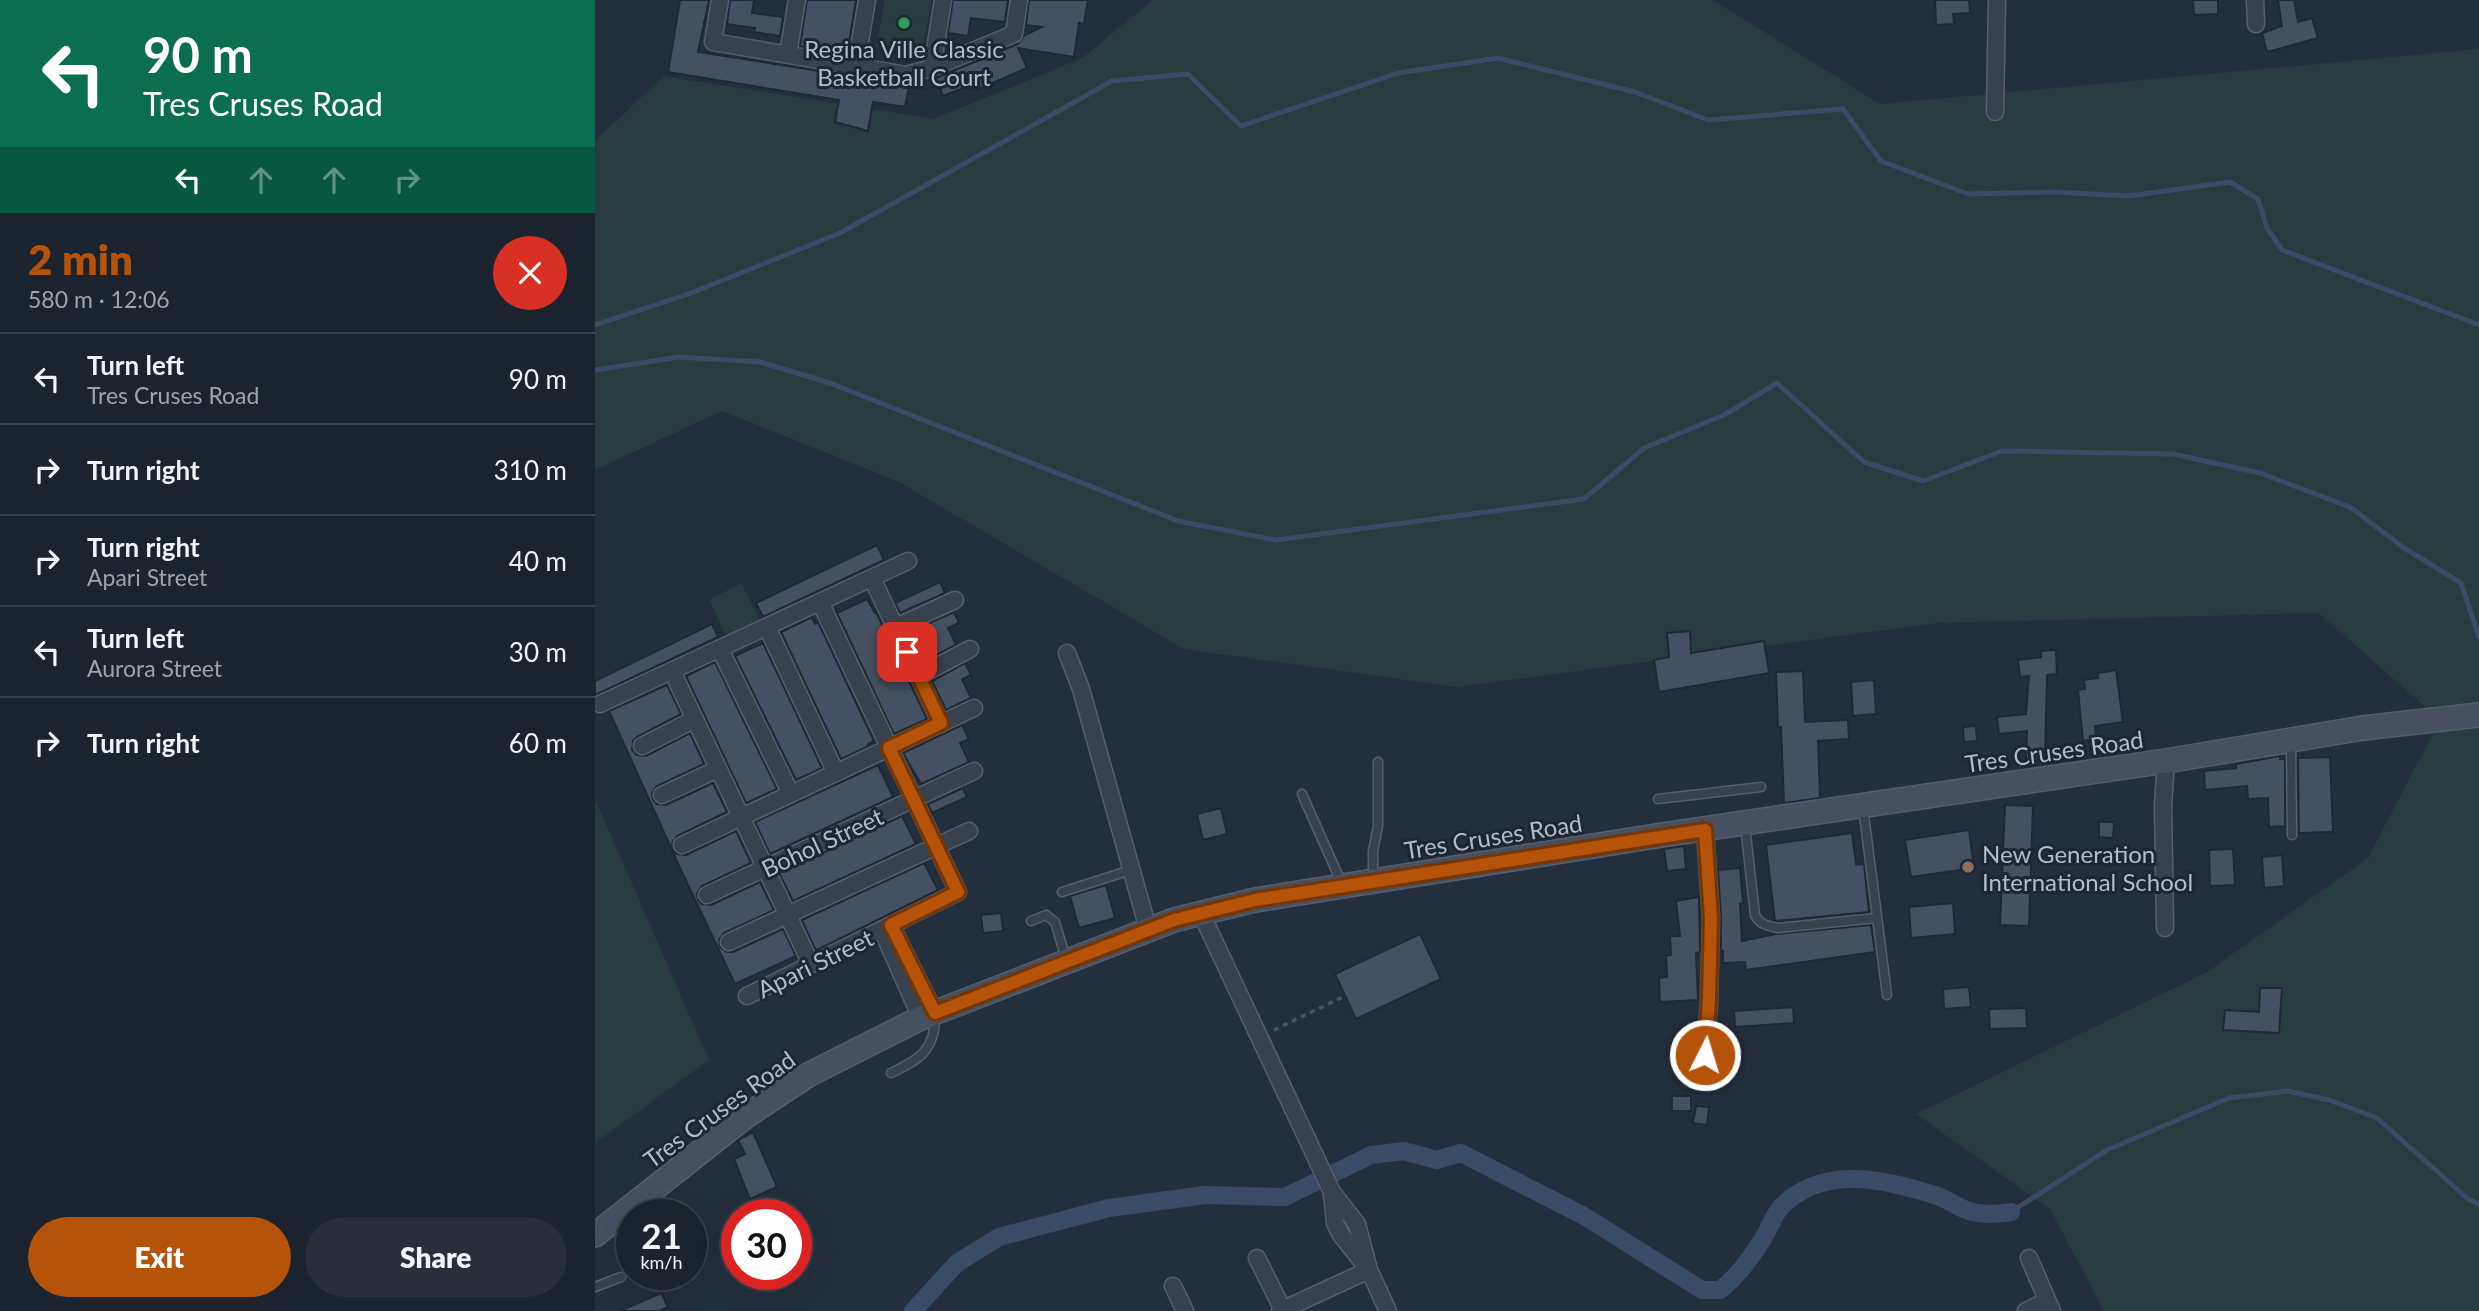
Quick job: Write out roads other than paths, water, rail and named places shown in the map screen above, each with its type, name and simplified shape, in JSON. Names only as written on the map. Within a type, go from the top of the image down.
[{"type":"main road","name":"Tres Cruses Road","points":[[595,1235],[746,1116],[810,1074],[928,1016],[1148,929],[1201,913],[1255,900],[1745,822],[1863,807],[2363,728],[2479,715]]},
{"type":"street","points":[[720,0],[713,42],[906,75],[932,68],[1014,34],[1019,0]]},
{"type":"street","points":[[788,54],[797,0]]},
{"type":"street","points":[[856,66],[867,0]]},
{"type":"street","points":[[932,68],[943,0]]},
{"type":"street","points":[[1995,112],[1997,0]]},
{"type":"street","points":[[2255,0],[2256,24]]},
{"type":"street","points":[[600,704],[908,561]]},
{"type":"street","points":[[872,578],[941,723]]},
{"type":"street","points":[[896,627],[955,600]]},
{"type":"street","points":[[820,602],[937,846]]},
{"type":"street","points":[[767,627],[835,773]]},
{"type":"street","points":[[720,649],[791,794]]},
{"type":"street","points":[[919,676],[970,649]]},
{"type":"street","points":[[1067,653],[1081,690],[1148,929]]},
{"type":"street","points":[[672,671],[811,964]]},
{"type":"street","points":[[682,845],[974,708]]},
{"type":"street","points":[[642,746],[695,719]]},
{"type":"street","points":[[2165,761],[2165,928]]},
{"type":"street","points":[[662,795],[718,769]]},
{"type":"street","name":"Bohol Street","points":[[708,895],[974,771]]},
{"type":"street","points":[[1703,1082],[1711,918],[1705,830]]},
{"type":"street","points":[[729,942],[969,831]]},
{"type":"street","name":"Apari Street","points":[[747,996],[958,892],[937,846]]},
{"type":"street","points":[[1201,913],[1332,1192],[1357,1224],[1369,1270],[1388,1311]]},
{"type":"street","points":[[887,928],[928,1016]]},
{"type":"street","points":[[1257,1258],[1281,1310],[1369,1270]]},
{"type":"street","points":[[2026,1311],[2050,1306],[2029,1258]]},
{"type":"street","points":[[1173,1286],[1185,1311]]},
{"type":"lane","points":[[2291,740],[2293,835]]},
{"type":"lane","points":[[1374,881],[1372,868],[1378,826],[1378,762]]},
{"type":"lane","points":[[1658,799],[1761,787]]},
{"type":"lane","points":[[1302,794],[1343,887]]},
{"type":"lane","points":[[1863,807],[1887,995]]},
{"type":"lane","points":[[1745,822],[1755,915],[1758,921],[1778,928],[1876,918]]},
{"type":"lane","points":[[1062,892],[1131,870]]},
{"type":"lane","points":[[1031,921],[1046,915],[1055,922],[1067,962]]},
{"type":"lane","points":[[891,1073],[914,1063],[930,1044],[935,1030],[928,1016]]},
{"type":"lane","points":[[595,1287],[616,1279]]},
{"type":"waterway","points":[[595,325],[691,293],[840,233],[1112,81],[1188,74],[1241,126],[1398,73],[1498,58],[1635,92],[1708,120],[1843,109],[1881,161],[1968,194],[2053,192],[2129,196],[2230,182],[2258,199],[2267,228],[2282,250],[2479,325]]},
{"type":"waterway","points":[[595,370],[679,357],[760,362],[830,383],[1178,521],[1276,540],[1584,499],[1644,448],[1724,415],[1777,383],[1864,462],[1923,481],[2002,451],[2173,454],[2260,473],[2350,507],[2404,548],[2461,583],[2479,637]]},
{"type":"waterway","points":[[2011,1212],[2107,1150],[2229,1098],[2288,1091],[2329,1100],[2377,1118],[2468,1199],[2479,1204]]},
{"type":"waterway","points":[[913,1311],[957,1263],[999,1237],[1109,1208],[1205,1195],[1285,1197],[1371,1155],[1404,1151],[1437,1160],[1461,1153],[1584,1216],[1702,1290],[1720,1290],[1726,1285],[1752,1255],[1776,1213],[1785,1203],[1808,1188],[1825,1182],[1843,1179],[1880,1181],[1935,1195],[1976,1213],[2011,1212]]},
{"type":"place","name":"Regina Ville Classic Basketball Court","points":[[904,23]]},
{"type":"place","name":"New Generation International School","points":[[1968,867]]}]
